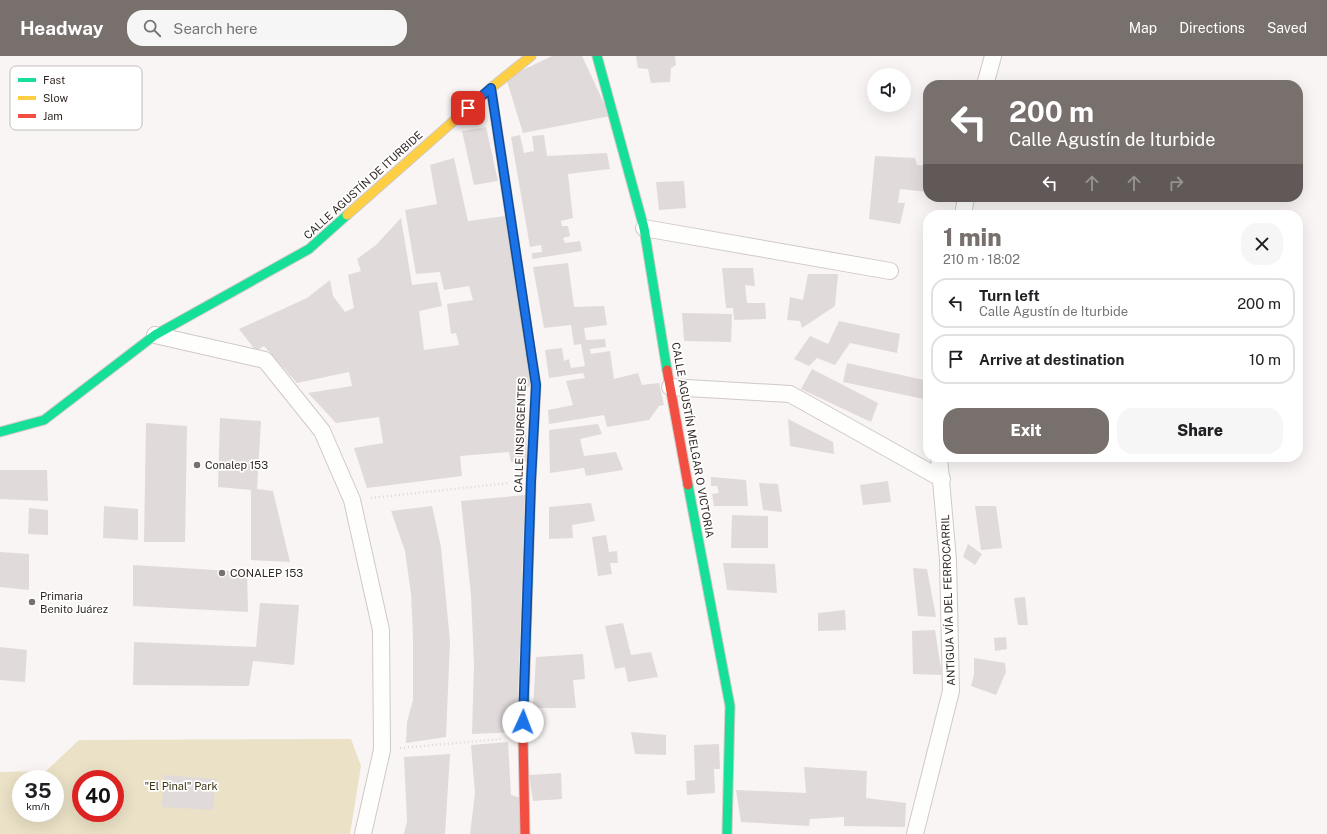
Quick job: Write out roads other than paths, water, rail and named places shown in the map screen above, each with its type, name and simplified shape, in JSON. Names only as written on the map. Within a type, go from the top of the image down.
[{"type":"street","name":"CALLE AGUSTÍN DE ITURBIDE","points":[[0,432],[44,420],[155,335],[309,249],[491,88],[531,56]]},
{"type":"street","name":"CALLE AGUSTÍN MELGAR O VICTORIA","points":[[597,56],[644,228],[670,387],[730,706],[727,834]]},
{"type":"street","points":[[986,80],[993,56]]},
{"type":"street","name":"CALLE INSURGENTES","points":[[491,88],[536,385],[522,738],[525,834]]},
{"type":"street","points":[[644,228],[890,271]]},
{"type":"street","points":[[155,335],[265,360],[322,432],[352,500],[381,630],[382,750],[363,834]]},
{"type":"street","points":[[670,387],[790,394],[942,479]]},
{"type":"street","name":"ANTIGUA VÍA DEL FERROCARRIL","points":[[914,834],[951,691],[948,560],[940,462]]},
{"type":"place","name":"Conalep 153","points":[[197,465]]},
{"type":"place","name":"CONALEP 153","points":[[222,573]]},
{"type":"place","name":"Primaria Benito Juárez","points":[[32,602]]},
{"type":"park label","name":"\"El Pinal\" Park","points":[[181,786]]}]
